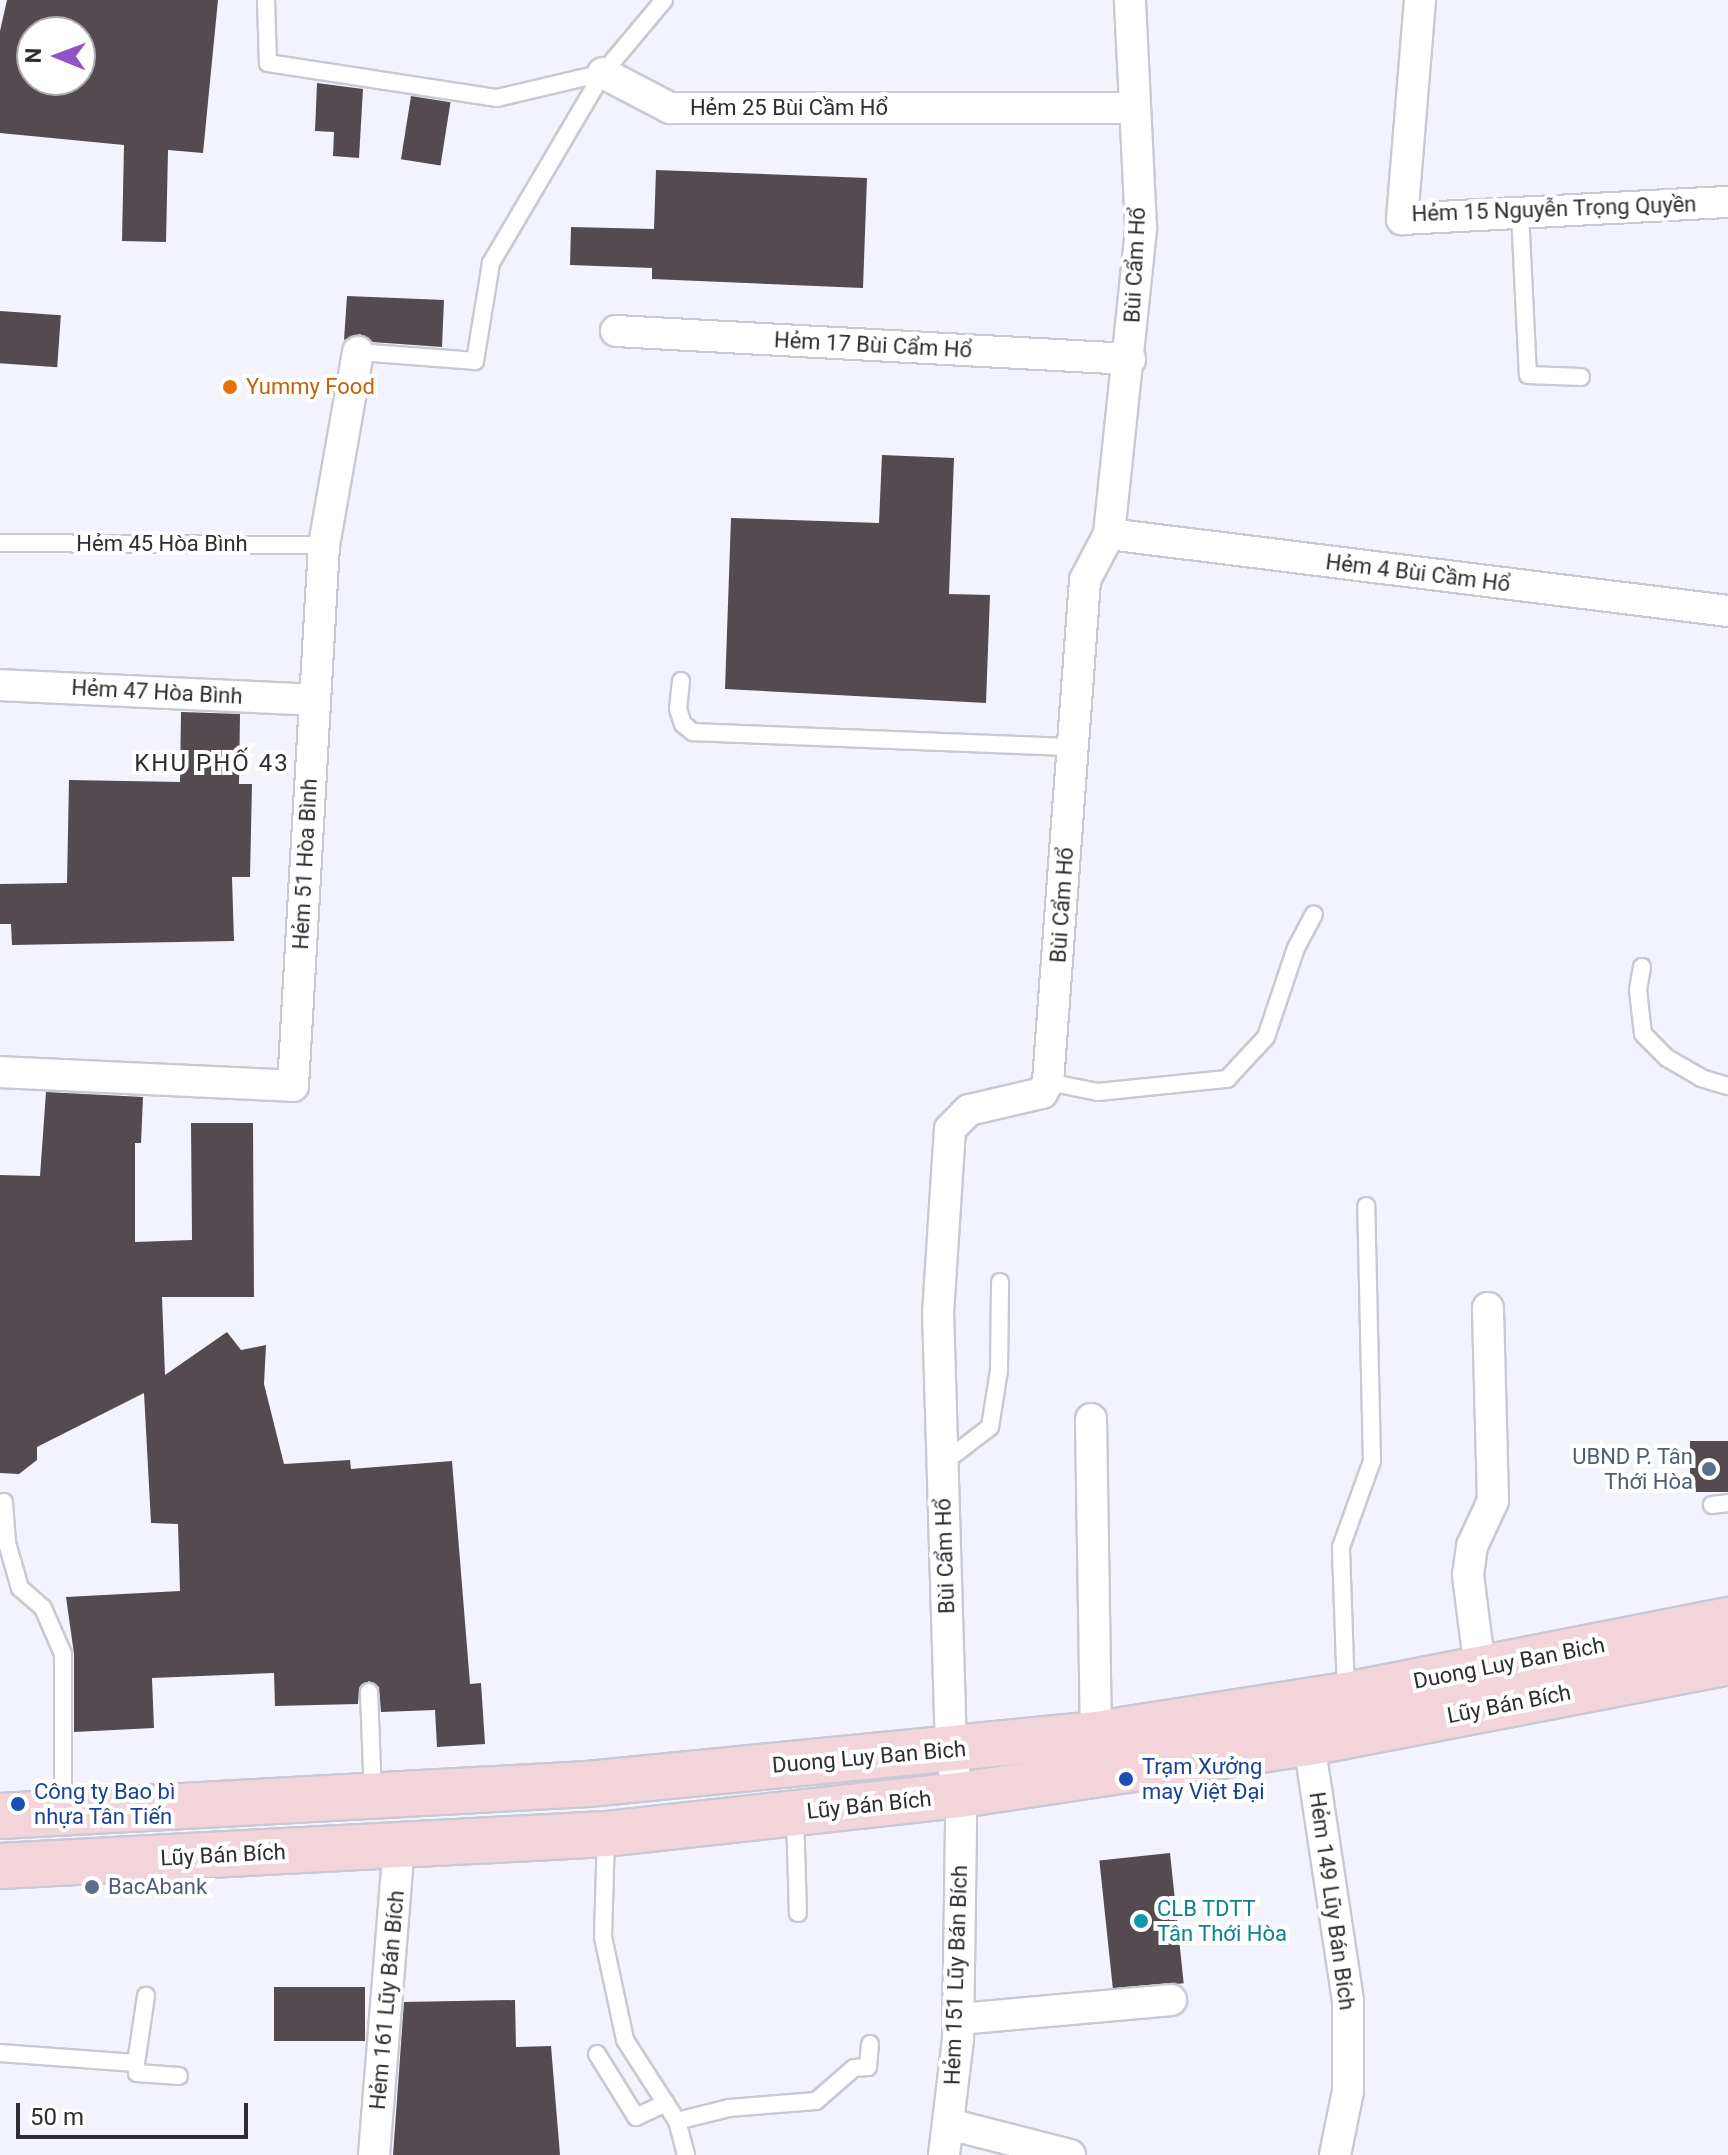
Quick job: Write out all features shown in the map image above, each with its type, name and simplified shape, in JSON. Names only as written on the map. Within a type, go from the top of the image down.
[{"type":"main road","name":"Duong Luy Ban Bich","points":[[0,1816],[588,1784],[1096,1734],[1346,1695],[1728,1620]]},
{"type":"main road","name":"Lũy Bán Bích","points":[[0,1866],[606,1834],[960,1795],[1309,1743],[1728,1662]]},
{"type":"street","name":"Bùi Cẩm Hổ","points":[[960,1795],[951,1749],[938,1314],[950,1129],[969,1110],[1042,1093],[1048,1082],[1085,580],[1109,534],[1130,359],[1141,227],[1130,0]]},
{"type":"street","name":"Hẻm 15 Nguyễn Trọng Quyền","points":[[1420,0],[1402,219],[1728,202]]},
{"type":"street","name":"Hẻm 25 Bùi Cầm Hổ","points":[[603,73],[670,108],[1134,108]]},
{"type":"street","name":"Hẻm 17 Bùi Cẩm Hổ","points":[[616,331],[1130,359]]},
{"type":"street","name":"Hẻm 51 Hòa Bình","points":[[0,1072],[293,1086],[324,545],[358,352]]},
{"type":"street","name":"Hẻm 4 Bùi Cầm Hổ","points":[[1109,534],[1728,611]]},
{"type":"street","name":"Hẻm 47 Hòa Bình","points":[[0,685],[314,700]]},
{"type":"street","points":[[1480,1669],[1468,1575],[1472,1546],[1493,1501],[1488,1308]]},
{"type":"street","points":[[1091,1419],[1090,1617],[1096,1734]]},
{"type":"street","name":"Hẻm 149 Lũy Bán Bích","points":[[1309,1743],[1348,2000],[1348,2091],[1335,2155]]},
{"type":"street","name":"Hẻm 151 Lũy Bán Bích","points":[[944,2155],[959,2019],[960,1795]]},
{"type":"street","name":"Hẻm 161 Lũy Bán Bích","points":[[374,2155],[399,1845]]},
{"type":"street","points":[[959,2019],[1171,2000]]},
{"type":"street","points":[[949,2124],[1070,2155]]},
{"type":"lane","points":[[266,0],[268,63],[497,98],[603,73]]},
{"type":"lane","points":[[358,352],[475,361],[491,263],[603,73],[664,0]]},
{"type":"lane","points":[[1520,213],[1528,375],[1581,377]]},
{"type":"lane","name":"Hẻm 45 Hòa Bình","points":[[0,543],[324,545]]},
{"type":"lane","points":[[681,681],[678,709],[683,724],[693,732],[1073,747]]},
{"type":"lane","points":[[1048,1082],[1098,1092],[1227,1079],[1266,1037],[1296,948],[1314,914]]},
{"type":"lane","points":[[1642,967],[1638,990],[1643,1034],[1667,1058],[1701,1078],[1728,1086]]},
{"type":"lane","points":[[1346,1695],[1341,1547],[1372,1461],[1366,1206]]},
{"type":"lane","points":[[943,1463],[990,1427],[999,1370],[1000,1282]]},
{"type":"lane","points":[[4,1502],[7,1543],[20,1588],[43,1608],[63,1654],[63,1813]]},
{"type":"lane","points":[[369,1692],[373,1798]]},
{"type":"lane","points":[[795,1813],[798,1913]]},
{"type":"lane","points":[[606,1834],[603,1937],[625,2040],[677,2121],[686,2155]]},
{"type":"lane","points":[[146,1996],[137,2073],[179,2076]]},
{"type":"lane","points":[[677,2121],[729,2108],[816,2101],[854,2068],[868,2067],[870,2044]]},
{"type":"lane","points":[[0,2053],[136,2063]]},
{"type":"lane","points":[[597,2054],[636,2117],[666,2103]]},
{"type":"building","points":[[7,0],[218,0],[203,153],[168,150],[166,242],[122,241],[124,145],[0,133],[0,31]]},
{"type":"building","points":[[317,83],[363,89],[359,158],[333,156],[334,132],[315,131]]},
{"type":"building","points":[[411,96],[451,102],[440,165],[401,159]]},
{"type":"building","points":[[656,170],[867,178],[863,288],[652,279],[652,268],[570,265],[571,227],[654,229]]},
{"type":"building","points":[[347,296],[444,300],[442,347],[372,342],[360,334],[344,340]]},
{"type":"building","points":[[0,311],[61,315],[57,367],[0,363]]},
{"type":"building","points":[[882,455],[954,458],[949,594],[990,595],[986,703],[725,689],[731,518],[879,523]]},
{"type":"building","points":[[181,712],[240,714],[239,784],[252,784],[250,877],[232,877],[234,941],[12,945],[11,924],[0,924],[0,884],[67,883],[69,780],[180,782]]},
{"type":"building","points":[[46,1092],[143,1097],[141,1143],[135,1143],[135,1242],[192,1240],[191,1123],[253,1123],[254,1297],[162,1297],[165,1375],[227,1332],[241,1350],[266,1345],[264,1384],[284,1464],[350,1460],[351,1469],[452,1461],[470,1684],[481,1683],[485,1744],[437,1747],[435,1710],[381,1712],[379,1687],[369,1681],[359,1688],[358,1704],[275,1706],[274,1673],[152,1678],[154,1728],[74,1732],[74,1654],[66,1597],[180,1591],[178,1524],[151,1523],[144,1393],[37,1447],[37,1460],[19,1474],[0,1473],[0,1175],[40,1176]]},
{"type":"building","name":"UBND P. Tân Thới Hòa","points":[[1690,1441],[1728,1441],[1728,1492],[1690,1492]]},
{"type":"building","name":"CLB TDTT Tân Thới Hòa","points":[[1170,1853],[1184,1983],[1113,1991],[1099,1860]]},
{"type":"building","points":[[274,1987],[365,1987],[365,2041],[274,2041]]},
{"type":"building","points":[[515,2000],[516,2047],[551,2046],[560,2155],[393,2155],[404,2002]]},
{"type":"place","name":"Yummy Food","points":[[230,387]]},
{"type":"place","name":"UBND P. Tân Thới Hòa","points":[[1709,1469]]},
{"type":"place","name":"Trạm Xưởng may Việt Đại","points":[[1126,1779]]},
{"type":"place","name":"Công ty Bao bì nhựa Tân Tiến","points":[[18,1804]]},
{"type":"place","name":"BacAbank","points":[[92,1887]]},
{"type":"place","name":"CLB TDTT Tân Thới Hòa","points":[[1141,1921]]},
{"type":"district","name":"KHU PHỐ 43","points":[[212,764]]}]
